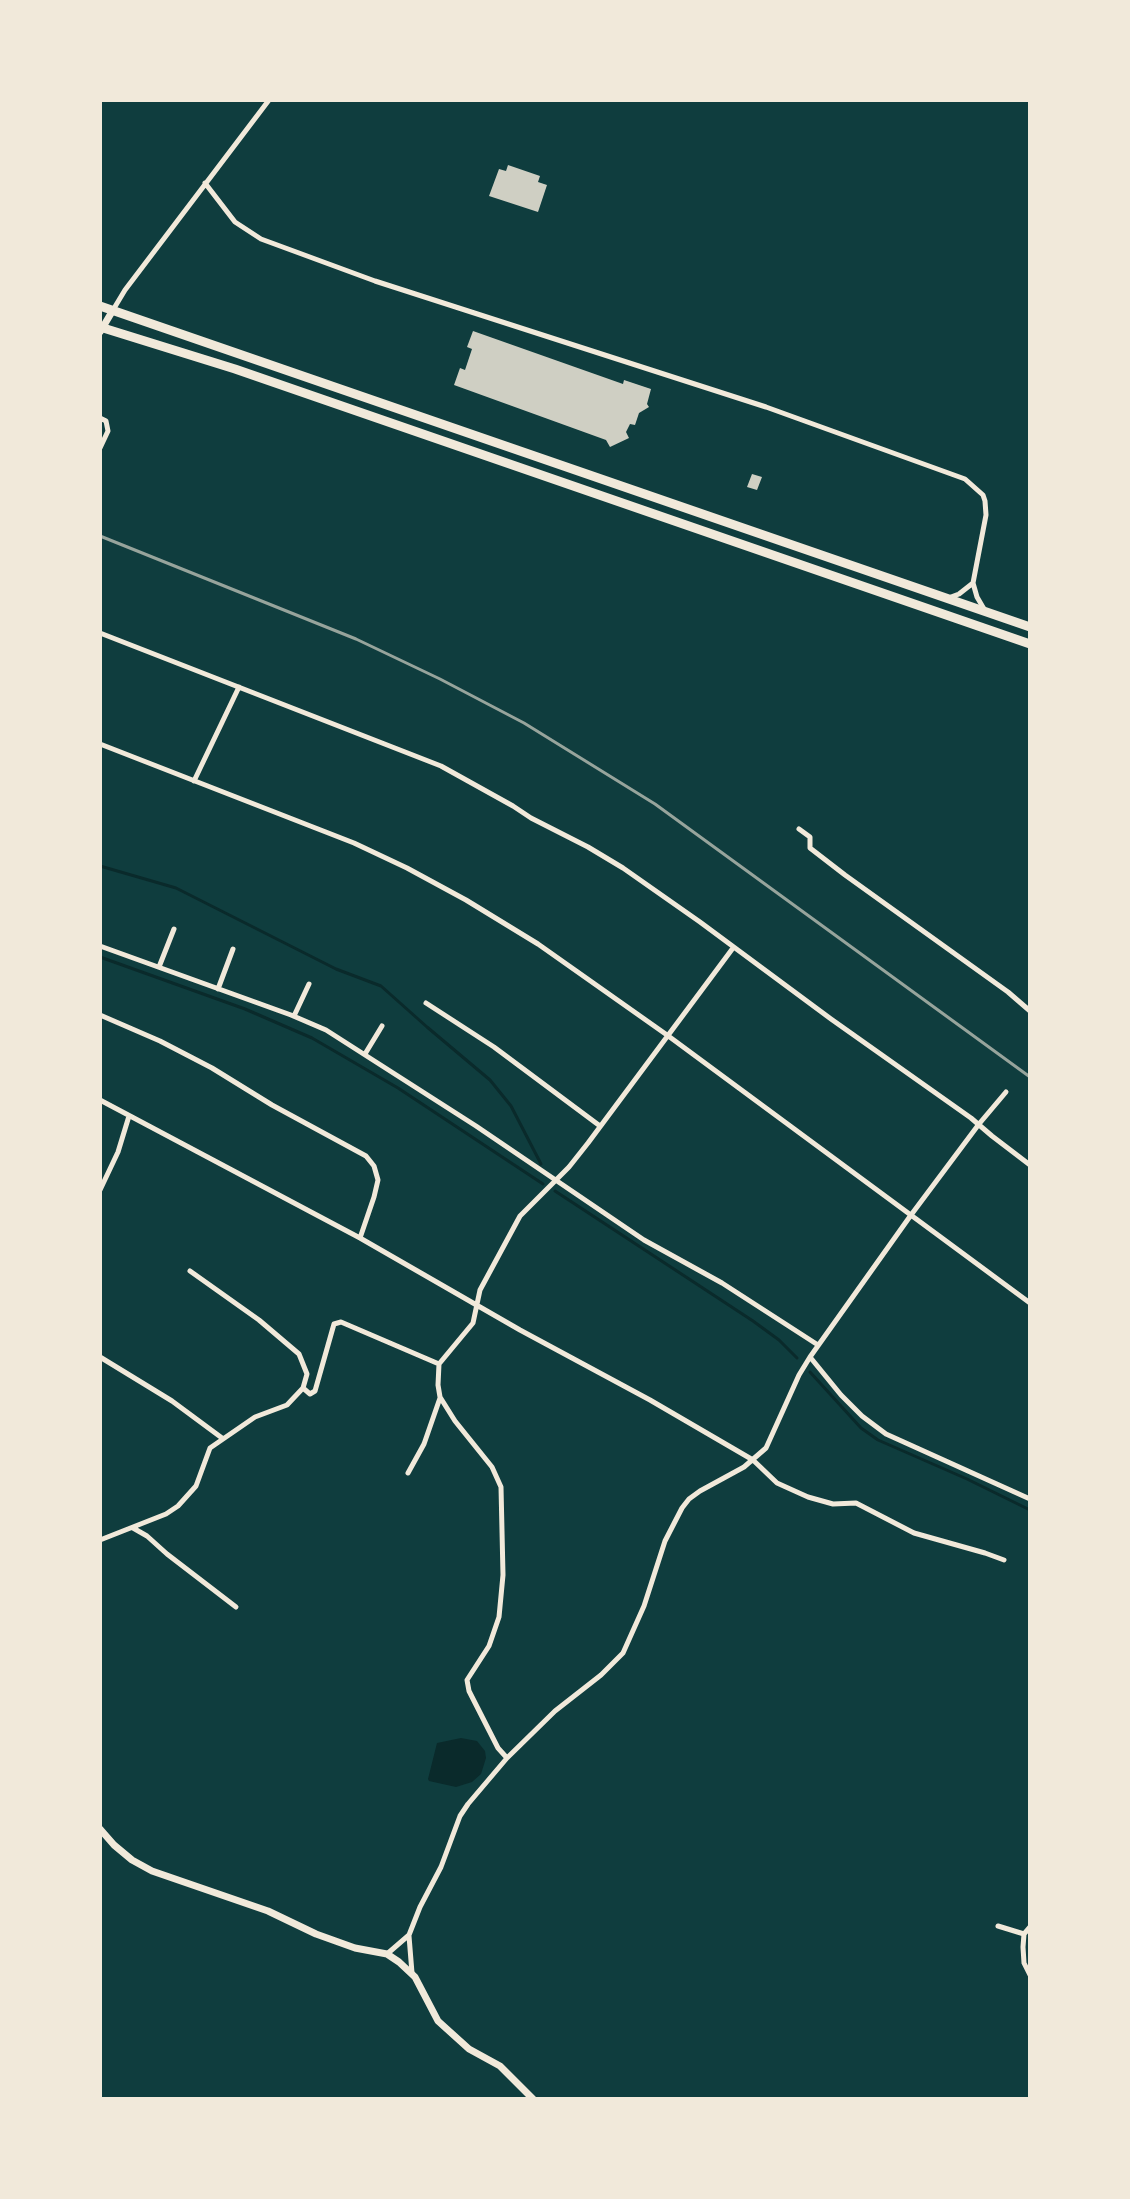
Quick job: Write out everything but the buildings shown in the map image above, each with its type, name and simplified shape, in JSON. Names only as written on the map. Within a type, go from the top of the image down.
[{"type":"highway","points":[[100,306],[1030,627]]},
{"type":"highway","points":[[101,330],[235,369],[1030,644]]},
{"type":"street","points":[[101,330],[125,290],[269,100]]},
{"type":"street","points":[[205,183],[235,222],[261,239],[375,281],[766,407],[965,479],[983,495],[986,507],[973,583],[986,612]]},
{"type":"street","points":[[100,418],[106,421],[108,431],[100,448]]},
{"type":"street","points":[[947,598],[959,594],[973,583]]},
{"type":"street","points":[[100,633],[441,766],[531,818],[571,837],[665,897],[979,1124],[1030,1165]]},
{"type":"street","points":[[194,781],[239,687]]},
{"type":"street","points":[[100,744],[354,843],[466,900],[538,944],[667,1035],[1030,1303]]},
{"type":"street","points":[[799,829],[810,837],[810,848],[1030,1011]]},
{"type":"street","points":[[159,967],[174,929]]},
{"type":"street","points":[[100,946],[326,1030],[476,1126],[554,1182],[644,1240],[722,1283],[818,1345]]},
{"type":"street","points":[[507,1758],[498,1748],[469,1691],[467,1680],[489,1646],[499,1617],[503,1575],[501,1487],[492,1467],[440,1397],[439,1364],[473,1323],[480,1290],[520,1216],[569,1167],[733,948]]},
{"type":"street","points":[[218,989],[233,949]]},
{"type":"street","points":[[294,1016],[309,984]]},
{"type":"street","points":[[426,1003],[494,1047],[600,1126]]},
{"type":"street","points":[[100,1015],[212,1068],[366,1156],[374,1166],[378,1180],[360,1238]]},
{"type":"street","points":[[365,1054],[382,1026]]},
{"type":"street","points":[[412,1973],[409,1935],[468,1804],[507,1758],[555,1711],[601,1675],[623,1653],[676,1518],[689,1499],[710,1484],[744,1467],[766,1448],[799,1375],[818,1345],[911,1215],[1006,1092]]},
{"type":"street","points":[[100,1100],[360,1238],[650,1400],[753,1460],[777,1483],[833,1504],[856,1503],[914,1533],[1004,1560]]},
{"type":"street","points":[[100,1190],[118,1152],[129,1116]]},
{"type":"street","points":[[100,1540],[166,1514],[178,1506],[196,1486],[210,1448],[265,1411],[287,1405],[303,1388],[307,1374],[299,1354],[259,1320],[190,1271]]},
{"type":"street","points":[[303,1388],[310,1394],[315,1391],[334,1324],[341,1322],[439,1364]]},
{"type":"street","points":[[100,1357],[172,1401],[222,1438]]},
{"type":"street","points":[[810,1357],[841,1395],[886,1434],[1030,1499]]},
{"type":"street","points":[[408,1473],[424,1444],[440,1397]]},
{"type":"street","points":[[132,1527],[236,1607]]},
{"type":"street","points":[[100,1829],[132,1860],[152,1871],[268,1911],[316,1934],[365,1951],[387,1954],[412,1973],[438,2021],[469,2049],[500,2066],[533,2099]]},
{"type":"street","points":[[998,1926],[1024,1934]]},
{"type":"street","points":[[1030,1927],[1024,1934],[1024,1963],[1030,1975]]},
{"type":"street","points":[[387,1954],[409,1935]]},
{"type":"water","points":[[461,1738],[477,1741],[485,1751],[481,1774],[472,1782],[456,1787],[429,1781],[437,1743]]},
{"type":"waterway","points":[[100,866],[176,888],[336,969],[381,986],[490,1080],[511,1106],[541,1164]]},
{"type":"waterway","points":[[100,957],[245,1009],[312,1038],[398,1088],[543,1184]]},
{"type":"waterway","points":[[555,1191],[753,1321],[797,1358]]},
{"type":"waterway","points":[[810,1372],[861,1428],[878,1440],[1030,1510]]},
{"type":"railway","points":[[100,536],[356,639],[524,723],[655,804],[1030,1077]]}]
